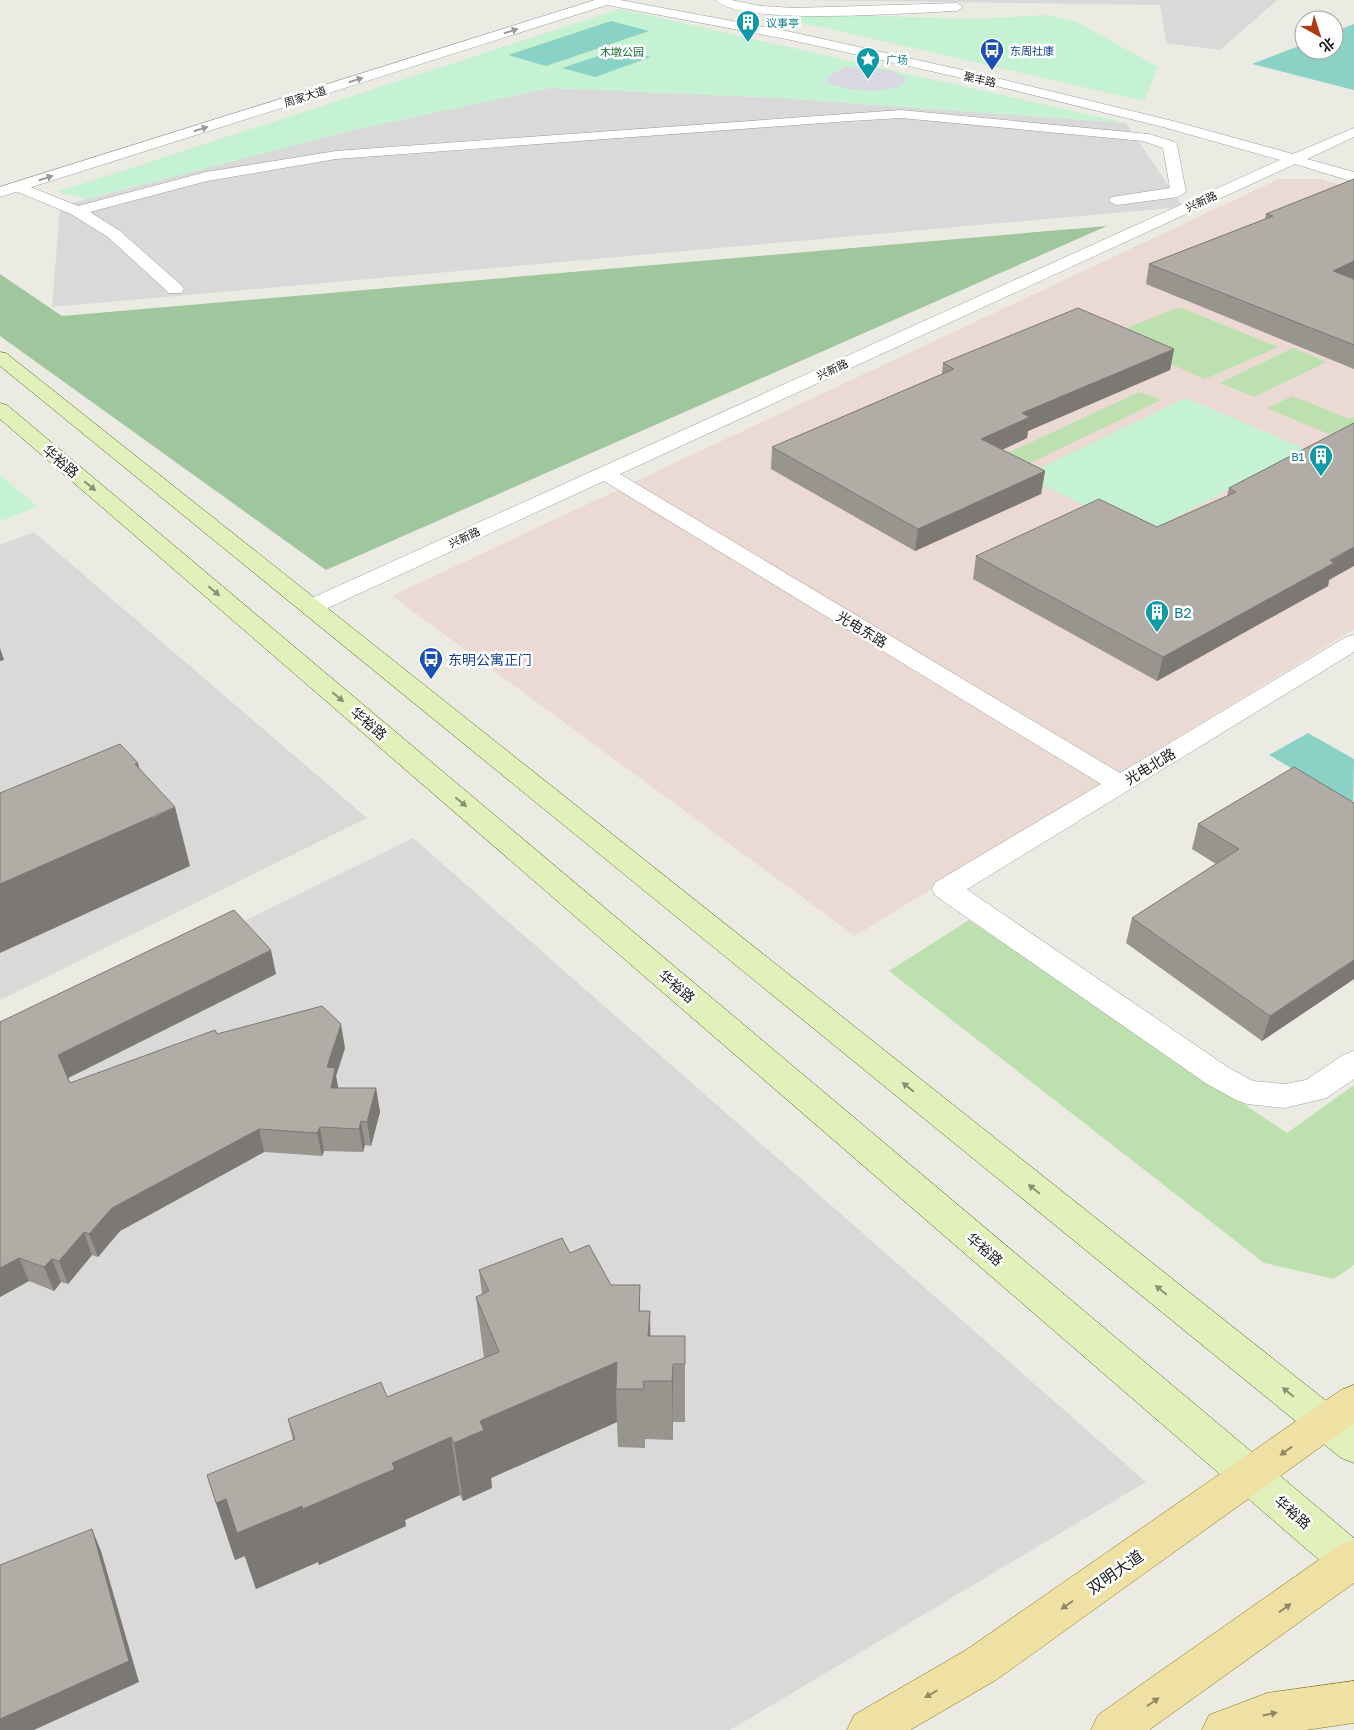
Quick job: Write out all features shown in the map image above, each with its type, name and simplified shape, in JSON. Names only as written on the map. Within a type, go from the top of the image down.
[{"type":"main road","points":[[0,356],[311,607],[1345,1424]]},
{"type":"main road","name":"华裕路","points":[[0,409],[1353,1562]]},
{"type":"main road","name":"双明大道","points":[[869,1730],[982,1665],[1252,1476],[1345,1424]]},
{"type":"main road","points":[[1113,1730],[1353,1562]]},
{"type":"main road","points":[[1224,1730],[1267,1714],[1354,1702]]},
{"type":"street","name":"周家大道","points":[[133,136],[572,0]]},
{"type":"street","name":"周家大道","points":[[0,192],[606,0]]},
{"type":"street","name":"聚丰路","points":[[606,0],[892,59],[1298,157],[1354,168]]},
{"type":"street","name":"聚丰路","points":[[634,0],[941,63],[1158,116],[1298,157],[1354,177]]},
{"type":"street","points":[[722,0],[731,6],[766,11],[850,12],[956,7]]},
{"type":"street","points":[[77,212],[206,176],[287,162],[381,150],[901,114],[1144,137],[1170,145],[1178,192],[1117,200]]},
{"type":"street","points":[[1103,133],[1128,116]]},
{"type":"street","name":"兴新路","points":[[311,607],[1354,132]]},
{"type":"street","points":[[18,187],[77,212],[114,234],[175,289]]},
{"type":"street","name":"光电东路","points":[[605,473],[1120,784]]},
{"type":"street","name":"光电北路","points":[[1354,642],[946,889],[1218,1076],[1247,1092],[1285,1096],[1315,1090],[1354,1063]]},
{"type":"shaded area","points":[[793,0],[1277,0],[1220,50],[1166,43],[1160,5]]},
{"type":"shaded area","name":"广场","points":[[845,67],[890,70],[904,77],[906,81],[896,88],[874,91],[848,89],[825,82],[831,75]]},
{"type":"shaded area","points":[[550,88],[781,98],[1126,123],[1183,207],[52,307],[60,206],[349,131]]},
{"type":"shaded area","points":[[1279,179],[1320,179],[1354,188],[1354,629],[855,936],[392,596]]},
{"type":"shaded area","points":[[34,532],[367,818],[0,1000],[0,545]]},
{"type":"shaded area","points":[[413,838],[1146,1482],[730,1730],[0,1730],[0,1041]]},
{"type":"green space","name":"木墩公园","points":[[620,9],[1126,123],[781,98],[550,88],[349,131],[87,199],[57,192]]},
{"type":"green space","points":[[756,12],[971,19],[1044,15],[1075,21],[1158,67],[1144,101]]},
{"type":"green space","points":[[611,21],[649,31],[546,66],[508,55]]},
{"type":"green space","points":[[1354,24],[1354,90],[1252,64],[1294,48],[1294,60],[1344,60],[1344,28]]},
{"type":"green space","points":[[619,49],[651,57],[595,77],[562,68]]},
{"type":"green space","points":[[1107,226],[326,570],[0,336],[0,274],[62,316]]},
{"type":"green space","points":[[1179,307],[1278,347],[1205,379],[1107,336]]},
{"type":"green space","points":[[1293,348],[1327,362],[1254,397],[1220,383]]},
{"type":"green space","points":[[1139,392],[1161,400],[1016,470],[993,460]]},
{"type":"green space","points":[[1293,396],[1349,419],[1354,417],[1354,429],[1338,438],[1267,408]]},
{"type":"green space","points":[[1186,398],[1305,449],[1144,534],[1023,476]]},
{"type":"green space","points":[[0,475],[38,507],[0,521]]},
{"type":"green space","points":[[1308,733],[1354,759],[1353,804],[1269,755]]},
{"type":"green space","points":[[969,920],[1287,1133],[1354,1085],[1354,1265],[1334,1279],[1264,1263],[889,971]]},
{"type":"building","points":[[1354,179],[1354,261],[1333,271],[1354,279],[1354,345],[1149,264],[1273,216],[1266,214]]},
{"type":"building","points":[[1078,308],[1174,349],[1022,413],[1030,417],[981,439],[1045,471],[918,529],[772,447],[954,369],[943,363]]},
{"type":"building","points":[[1354,423],[1354,547],[1330,560],[1334,563],[1163,657],[976,556],[1099,499],[1157,527],[1236,492],[1229,488]]},
{"type":"building","points":[[120,744],[138,763],[135,764],[175,807],[0,884],[0,793]]},
{"type":"building","points":[[1294,767],[1354,803],[1354,960],[1270,1016],[1132,918],[1239,849],[1198,824]]},
{"type":"building","points":[[234,910],[271,950],[58,1055],[70,1083],[215,1030],[217,1034],[322,1006],[341,1024],[327,1067],[335,1068],[331,1088],[376,1088],[367,1122],[361,1121],[359,1129],[320,1127],[317,1133],[259,1129],[112,1208],[89,1234],[84,1232],[59,1261],[52,1259],[44,1267],[19,1258],[0,1268],[0,1022]]},
{"type":"building","points":[[562,1238],[570,1253],[589,1245],[611,1285],[640,1285],[639,1311],[650,1311],[648,1336],[685,1336],[685,1364],[673,1364],[672,1381],[643,1381],[644,1389],[616,1389],[617,1362],[480,1421],[484,1430],[454,1443],[451,1437],[392,1463],[395,1469],[303,1509],[302,1506],[237,1533],[226,1499],[216,1503],[207,1475],[295,1439],[288,1419],[381,1382],[387,1397],[499,1352],[476,1297],[489,1291],[479,1270]]},
{"type":"building","points":[[92,1529],[129,1661],[0,1719],[0,1565]]},
{"type":"place","name":"议事亭","points":[[748,43]]},
{"type":"place","name":"东周社康","points":[[992,71]]},
{"type":"place","name":"广场","points":[[868,80]]},
{"type":"place","name":"B1","points":[[1321,477]]},
{"type":"place","name":"B2","points":[[1157,633]]},
{"type":"place","name":"东明公寓正门","points":[[431,680]]}]
